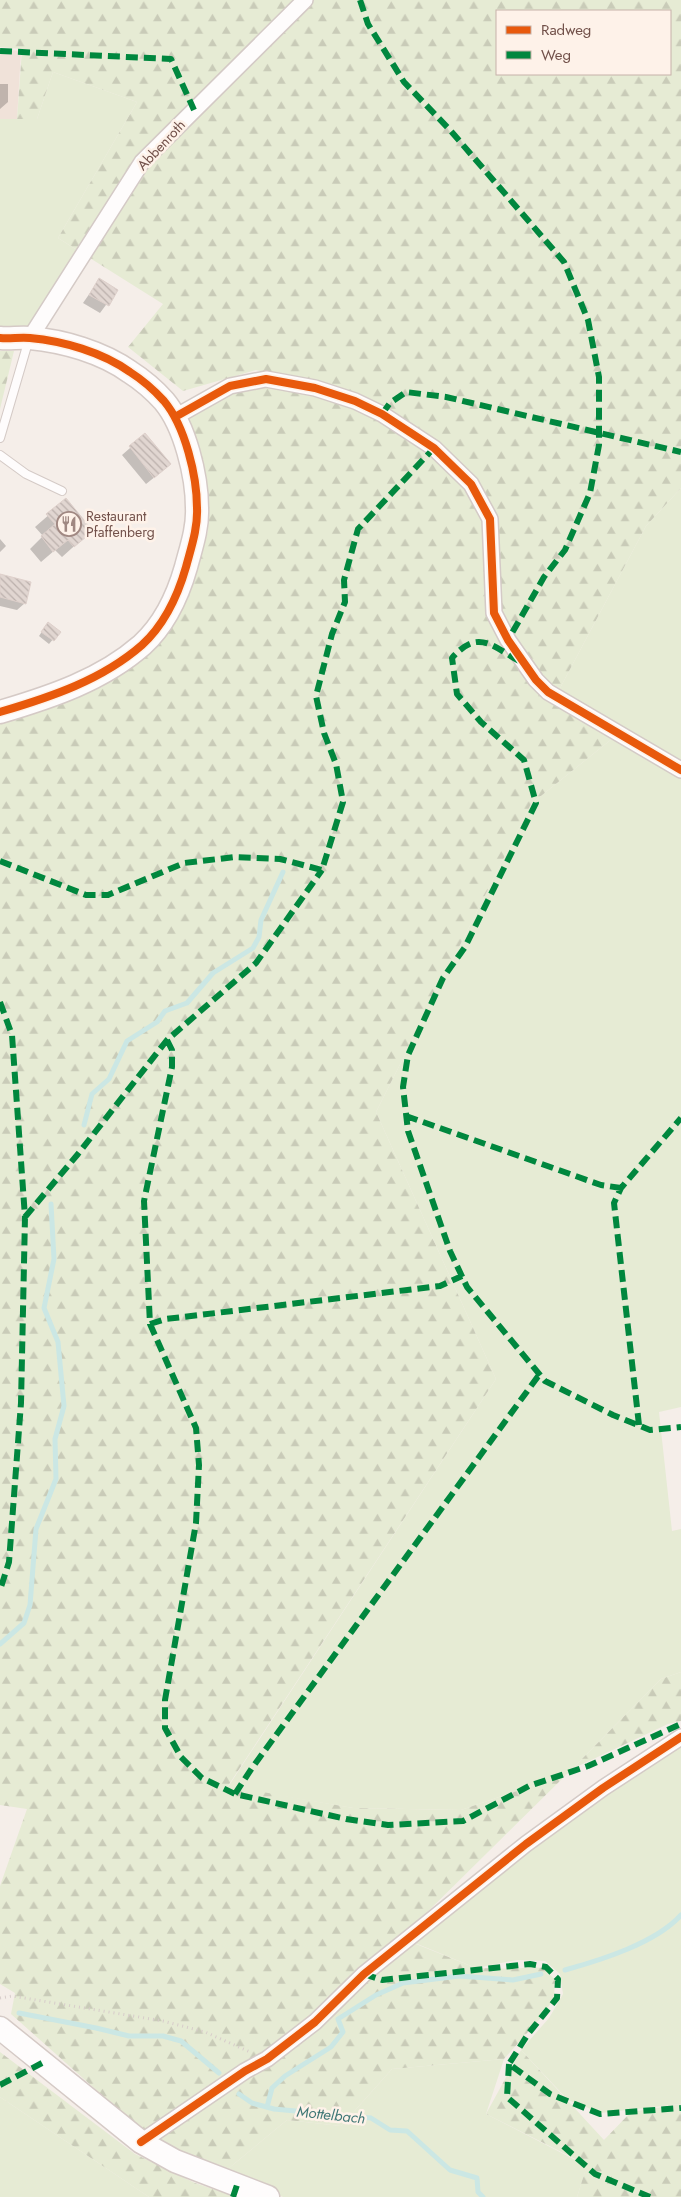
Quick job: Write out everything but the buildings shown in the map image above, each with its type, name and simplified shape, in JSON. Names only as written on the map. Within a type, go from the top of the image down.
[{"type":"main road","points":[[0,338],[30,338],[85,350],[129,371],[164,401],[175,417],[192,463],[198,508],[193,542],[171,608],[144,644],[111,669],[80,684],[31,703],[0,712]]},
{"type":"main road","points":[[0,2028],[141,2142],[175,2161],[268,2197]]},
{"type":"street","name":"Abbenroth","points":[[30,338],[142,162],[305,0]]},
{"type":"street","points":[[175,417],[230,386],[266,379],[315,388],[355,401],[382,414],[434,448],[471,484],[490,519],[494,614],[508,640],[536,680],[548,692],[681,770]]},
{"type":"street","points":[[141,2142],[245,2071],[267,2059],[314,2022],[364,1974],[526,1844],[603,1788],[681,1737]]},
{"type":"lane","points":[[0,438],[30,338]]},
{"type":"lane","points":[[0,454],[26,474],[62,491]]},
{"type":"path","points":[[0,1998],[12,1996],[163,2021],[205,2032],[267,2059]]},
{"type":"shaded area","points":[[0,49],[21,51],[17,119],[0,119]]},
{"type":"green space","points":[[0,0],[681,0],[681,488],[646,526],[559,690],[541,678],[499,612],[495,517],[475,477],[433,442],[358,396],[256,370],[183,391],[128,347],[163,304],[58,238],[137,102],[53,72],[37,119],[17,119],[22,49],[0,47]]},
{"type":"green space","points":[[53,72],[137,102],[58,238],[77,250],[28,330],[0,329],[0,119],[37,119]]},
{"type":"green space","points":[[0,351],[14,351],[0,409]]},
{"type":"green space","points":[[268,383],[355,404],[427,446],[467,486],[486,520],[489,616],[517,664],[613,738],[531,804],[376,1112],[496,1379],[228,1786],[353,1808],[461,1810],[567,1774],[401,1938],[476,1968],[544,1968],[555,1980],[554,1998],[543,2015],[504,2059],[392,2069],[341,2126],[287,2120],[223,2173],[183,2153],[131,2121],[11,2014],[15,1993],[0,1984],[0,1886],[27,1809],[0,1805],[0,724],[102,687],[161,637],[190,590],[208,531],[206,476],[189,419],[228,392]]},
{"type":"green space","points":[[681,488],[681,761],[559,690],[646,526]]},
{"type":"green space","points":[[613,738],[681,776],[681,1407],[659,1412],[672,1531],[681,1529],[681,1672],[661,1679],[567,1774],[461,1810],[353,1808],[228,1787],[496,1379],[376,1112],[531,804]]},
{"type":"green space","points":[[681,1672],[681,1721],[668,1724],[572,1769],[661,1679]]},
{"type":"green space","points":[[681,1742],[681,2104],[601,2113],[568,2100],[521,2050],[549,2018],[563,1994],[560,1974],[545,1961],[517,1960],[476,1968],[410,1941],[545,1836]]},
{"type":"green space","points":[[521,2050],[604,2140],[631,2112],[681,2104],[681,2197],[577,2197],[587,2165],[486,2114]]},
{"type":"green space","points":[[0,2052],[135,2154],[195,2183],[237,2197],[149,2197],[0,2097]]},
{"type":"green space","points":[[504,2059],[486,2114],[587,2166],[577,2197],[283,2197],[223,2173],[287,2120],[341,2126],[392,2069]]},
{"type":"green space","points":[[0,2097],[149,2197],[0,2197]]},
{"type":"waterway","points":[[84,1125],[92,1094],[109,1079],[127,1041],[157,1022],[165,1011],[187,1003],[213,973],[253,948],[259,937],[261,920],[283,872]]},
{"type":"waterway","points":[[0,1644],[24,1623],[30,1605],[36,1529],[56,1479],[55,1439],[64,1406],[58,1342],[44,1308],[54,1259],[51,1204]]},
{"type":"waterway","points":[[565,1970],[611,1956],[643,1942],[670,1925],[681,1915]]},
{"type":"waterway","points":[[267,2107],[272,2088],[285,2076],[331,2047],[343,2032],[338,2019],[376,1995],[403,1983],[459,1976],[513,1980],[541,1974]]},
{"type":"waterway","name":"Mottelbach","points":[[19,2013],[129,2036],[163,2036],[181,2041],[219,2073]]},
{"type":"waterway","name":"Mottelbach","points":[[239,2094],[252,2103],[274,2109],[371,2118],[390,2130],[407,2131],[450,2170],[477,2178],[478,2192],[483,2197]]},
{"type":"marked path","points":[[360,0],[368,24],[404,82],[450,130],[564,262],[588,320],[599,377],[599,445],[590,493],[565,550],[544,577],[508,640]]},
{"type":"marked path","points":[[0,51],[171,59],[194,110]]},
{"type":"marked path","points":[[382,414],[390,403],[406,392],[446,397],[681,452]]},
{"type":"marked path","points":[[0,861],[86,895],[108,895],[184,863],[235,857],[280,859],[322,870],[343,802],[336,764],[324,733],[316,696],[332,634],[345,602],[344,580],[358,529],[434,448]]},
{"type":"marked path","points":[[519,661],[492,645],[477,642],[461,649],[452,658],[457,694],[481,722],[524,760],[536,803],[465,947],[443,978],[408,1055],[403,1087],[408,1131],[450,1251],[467,1287],[545,1381],[613,1415],[650,1430],[681,1427]]},
{"type":"marked path","points":[[25,1217],[78,1154],[167,1040],[256,963],[322,870]]},
{"type":"marked path","points":[[0,1002],[12,1035],[25,1217],[21,1403],[9,1562],[0,1590]]},
{"type":"marked path","points":[[167,1040],[172,1050],[172,1067],[144,1201],[150,1324],[196,1428],[199,1465],[196,1523],[165,1700],[165,1728],[181,1757],[202,1778],[235,1794],[346,1819],[388,1825],[463,1821],[529,1786],[588,1766],[681,1724]]},
{"type":"marked path","points":[[406,1116],[601,1185],[621,1188]]},
{"type":"marked path","points":[[639,1425],[614,1203],[621,1188],[681,1118]]},
{"type":"marked path","points":[[150,1324],[166,1319],[440,1286],[462,1276]]},
{"type":"marked path","points":[[235,1794],[252,1768],[539,1375]]},
{"type":"marked path","points":[[364,1974],[382,1980],[530,1964],[546,1967],[558,1979],[557,1998],[528,2034],[509,2064],[550,2094],[600,2114],[681,2108]]},
{"type":"marked path","points":[[0,2085],[42,2063]]},
{"type":"marked path","points":[[509,2064],[507,2097],[595,2174],[650,2197]]},
{"type":"marked path","points":[[233,2197],[237,2185]]},
{"type":"cycle path","points":[[0,338],[43,340],[95,353],[119,365],[152,389],[171,411],[184,437],[195,481],[197,515],[183,578],[170,609],[150,637],[127,657],[93,678],[38,700],[0,712]]},
{"type":"cycle path","points":[[175,417],[230,386],[266,379],[315,388],[355,401],[382,414],[434,448],[471,484],[490,519],[494,613],[508,640],[536,680],[548,692],[681,770]]},
{"type":"cycle path","points":[[141,2142],[245,2071],[267,2059],[315,2022],[364,1974],[526,1844],[603,1788],[681,1737]]},
{"type":"place","name":"Restaurant Pfaffenberg","points":[[69,524]]}]
